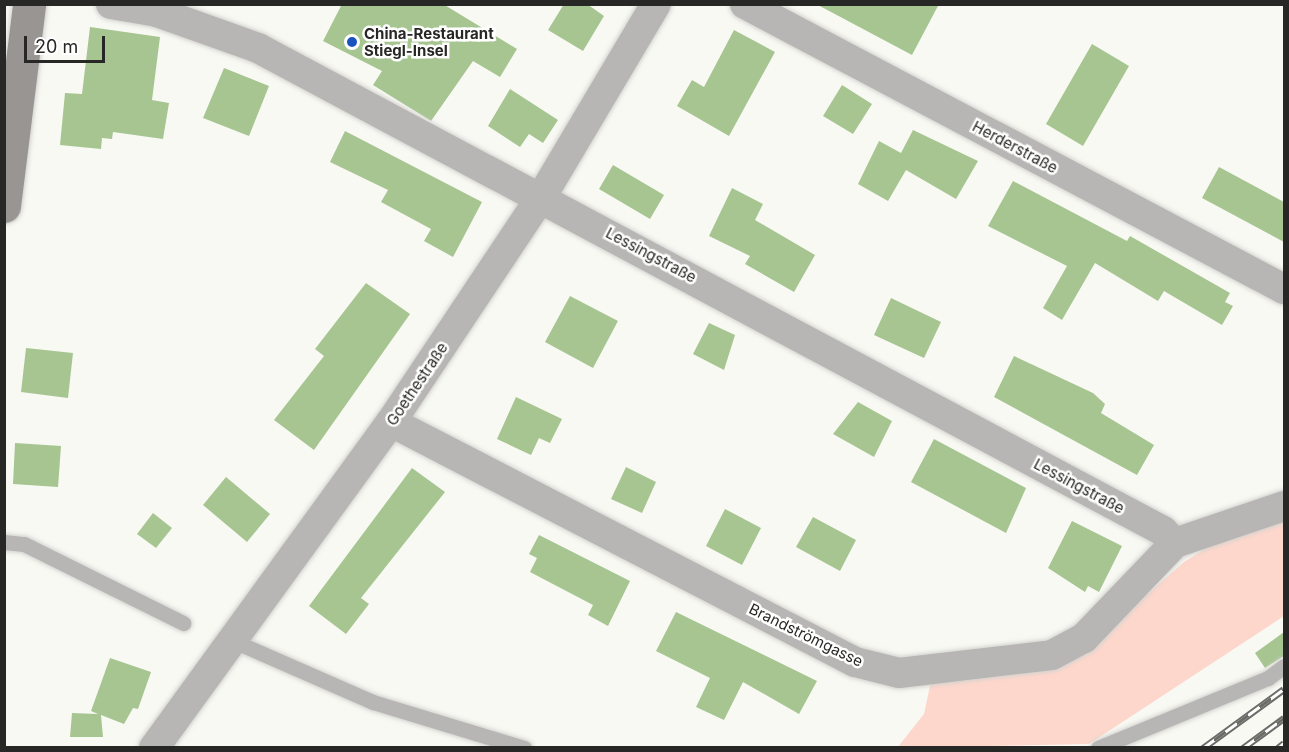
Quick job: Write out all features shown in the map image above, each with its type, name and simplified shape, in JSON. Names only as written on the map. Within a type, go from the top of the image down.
[{"type":"street","points":[[4,206],[29,4]]},
{"type":"street","name":"Lessingstraße","points":[[111,4],[157,12],[258,48],[543,196],[1163,531],[1175,543]]},
{"type":"street","name":"Goethestraße","points":[[154,747],[392,422],[543,196],[656,4]]},
{"type":"street","name":"Herderstraße","points":[[745,4],[1284,289]]},
{"type":"street","name":"Brandströmgasse","points":[[392,422],[879,670],[978,666],[1052,655],[1084,638],[1175,543],[1284,506]]},
{"type":"lane","points":[[4,542],[24,544],[183,623]]},
{"type":"lane","points":[[231,640],[373,702],[524,747]]},
{"type":"lane","points":[[1098,747],[1268,678],[1284,666]]},
{"type":"shaded area","points":[[1284,519],[1284,616],[1089,744],[897,748],[924,714],[931,681],[1080,653],[1184,562],[1216,542]]},
{"type":"building","points":[[342,4],[443,4],[517,49],[500,77],[473,61],[431,121],[373,85],[382,71],[323,41]]},
{"type":"building","points":[[564,4],[587,4],[604,16],[583,51],[548,30]]},
{"type":"building","points":[[816,4],[939,4],[912,55]]},
{"type":"building","points":[[90,27],[160,37],[152,100],[169,103],[163,139],[113,132],[112,139],[102,138],[101,149],[60,145],[65,93],[82,94]]},
{"type":"building","points":[[734,30],[775,52],[729,136],[677,106],[692,80],[704,87]]},
{"type":"building","points":[[1092,44],[1129,66],[1083,146],[1046,124]]},
{"type":"building","points":[[224,68],[269,86],[249,136],[203,118]]},
{"type":"building","points":[[842,85],[872,104],[853,134],[823,116]]},
{"type":"building","points":[[510,89],[558,120],[543,143],[529,134],[520,147],[488,126]]},
{"type":"building","points":[[913,130],[978,161],[956,199],[906,170],[888,201],[858,184],[879,141],[901,153]]},
{"type":"building","points":[[345,131],[482,202],[453,257],[424,241],[431,229],[381,202],[388,190],[330,162]]},
{"type":"building","points":[[613,165],[664,195],[650,219],[599,189]]},
{"type":"building","points":[[1219,167],[1284,202],[1284,242],[1202,198]]},
{"type":"building","points":[[1013,181],[1127,241],[1130,236],[1230,293],[1225,302],[1233,306],[1222,325],[1164,291],[1158,301],[1095,263],[1062,320],[1043,308],[1067,266],[988,226]]},
{"type":"building","points":[[732,188],[763,204],[755,220],[815,255],[794,292],[745,264],[750,256],[709,236]]},
{"type":"building","points":[[366,283],[410,314],[314,450],[274,420],[324,356],[315,349]]},
{"type":"building","points":[[570,296],[618,321],[593,368],[545,342]]},
{"type":"building","points":[[891,298],[941,322],[924,358],[874,335]]},
{"type":"building","points":[[709,323],[735,335],[724,370],[693,354]]},
{"type":"building","points":[[26,348],[73,353],[68,398],[21,392]]},
{"type":"building","points":[[1014,356],[1093,393],[1105,404],[1101,413],[1154,445],[1137,475],[994,397]]},
{"type":"building","points":[[516,397],[562,419],[550,443],[539,438],[531,455],[497,439]]},
{"type":"building","points":[[858,402],[892,421],[874,457],[833,434]]},
{"type":"building","points":[[934,439],[1026,488],[1006,533],[911,482]]},
{"type":"building","points":[[15,443],[61,446],[58,487],[13,484]]},
{"type":"building","points":[[626,467],[656,482],[642,513],[611,499]]},
{"type":"building","points":[[412,468],[445,492],[361,598],[369,604],[346,634],[309,606]]},
{"type":"building","points":[[226,477],[270,514],[247,542],[203,505]]},
{"type":"building","points":[[725,509],[761,528],[742,565],[706,546]]},
{"type":"building","points":[[153,513],[172,528],[156,548],[137,534]]},
{"type":"building","points":[[813,517],[856,540],[840,571],[796,547]]},
{"type":"building","points":[[1072,521],[1122,546],[1099,592],[1088,586],[1085,592],[1048,568]]},
{"type":"building","points":[[539,535],[630,581],[608,626],[588,615],[593,605],[530,572],[537,558],[529,554]]},
{"type":"building","points":[[676,612],[817,681],[799,714],[743,682],[724,720],[696,707],[710,678],[656,651]]},
{"type":"building","points":[[1284,632],[1284,656],[1265,668],[1255,653]]},
{"type":"building","points":[[110,658],[151,672],[138,709],[133,708],[124,724],[101,715],[103,737],[70,737],[72,713],[98,714],[91,711]]},
{"type":"railway","points":[[1203,748],[1284,689]]},
{"type":"railway","points":[[1243,748],[1284,718]]},
{"type":"railway","points":[[1278,748],[1284,743]]},
{"type":"place","name":"China-Restaurant Stiegl-Insel","points":[[352,42]]}]
